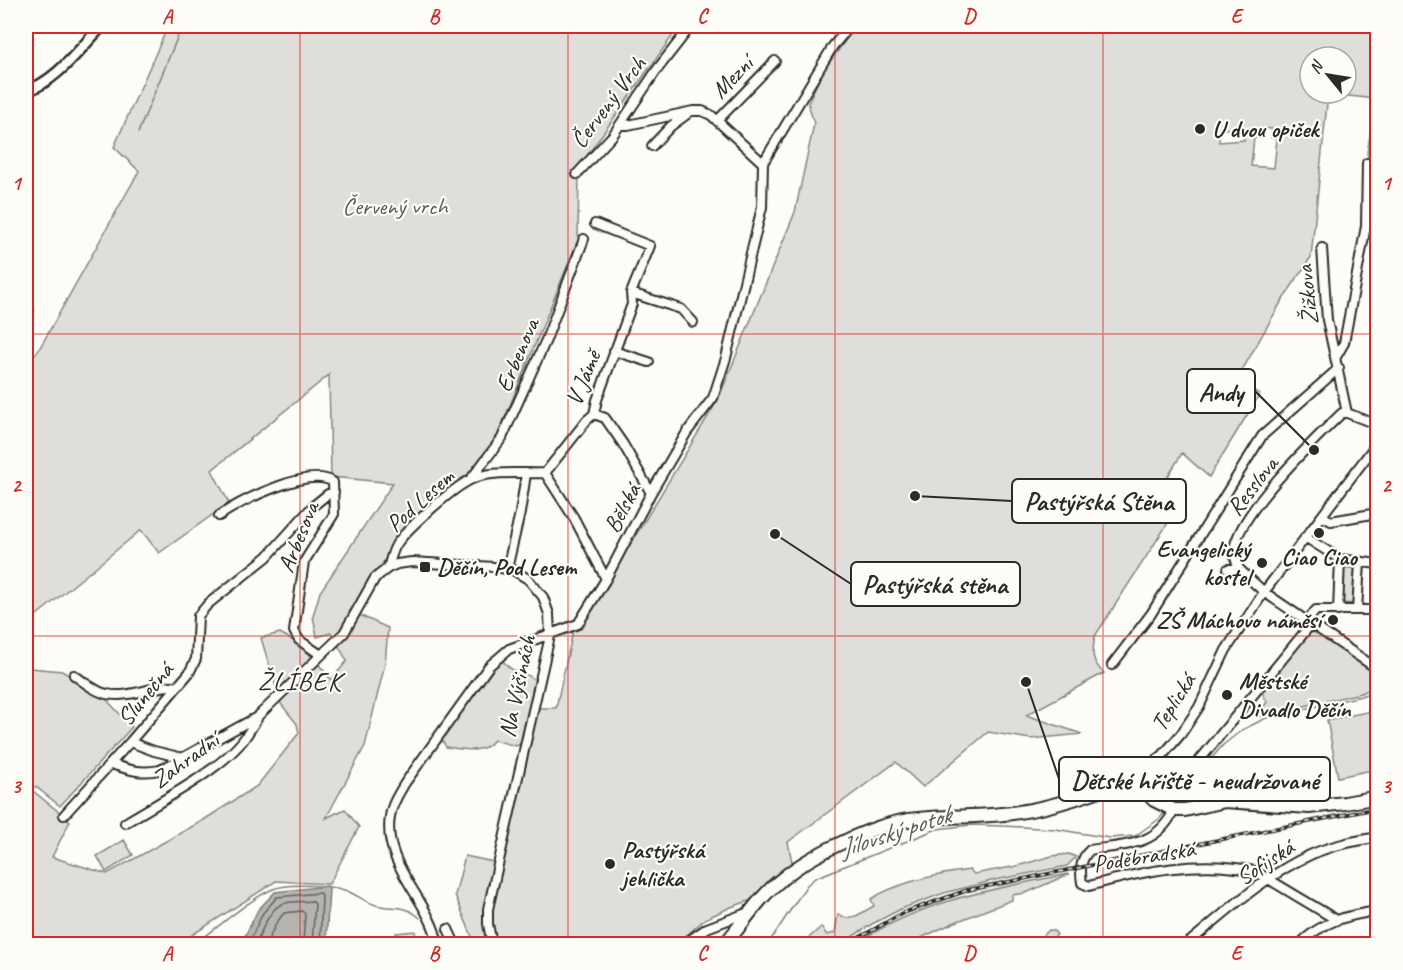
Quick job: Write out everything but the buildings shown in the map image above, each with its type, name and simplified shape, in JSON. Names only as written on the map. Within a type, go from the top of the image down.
[{"type":"main road","points":[[1132,777],[1169,806],[1185,810],[1225,801],[1309,807],[1377,797]]},
{"type":"main road","name":"Teplická","points":[[725,945],[771,888],[798,867],[881,826],[911,820],[1000,814],[1040,808],[1081,798],[1132,777]]},
{"type":"street","points":[[26,91],[41,85],[53,76],[102,26]]},
{"type":"street","name":"Červený Vrch","points":[[577,174],[613,135],[656,71],[691,26]]},
{"type":"street","name":"Bělská","points":[[438,945],[435,928],[394,854],[389,834],[390,816],[396,799],[489,666],[509,649],[578,624],[606,579],[651,493],[687,432],[713,398],[726,358],[762,207],[763,163],[833,46],[850,26]]},
{"type":"street","name":"Mezní","points":[[717,121],[775,62]]},
{"type":"street","points":[[621,124],[628,125],[702,111],[717,121],[763,163]]},
{"type":"street","points":[[652,146],[671,126],[690,112]]},
{"type":"street","points":[[1336,357],[1344,343],[1366,226],[1367,163]]},
{"type":"street","name":"V Jámě","points":[[545,473],[594,414],[632,304],[631,293],[650,246],[595,224]]},
{"type":"street","name":"Erbenova","points":[[471,479],[502,438],[546,340],[584,239]]},
{"type":"street","name":"Žižkova","points":[[1322,248],[1327,320],[1347,413]]},
{"type":"street","points":[[631,293],[681,309],[693,322]]},
{"type":"street","points":[[614,351],[649,362]]},
{"type":"street","points":[[1112,664],[1151,614],[1262,436],[1339,368]]},
{"type":"street","name":"Resslova","points":[[1239,569],[1234,553],[1236,540],[1259,503],[1321,434],[1342,413],[1347,413]]},
{"type":"street","points":[[1347,413],[1377,425]]},
{"type":"street","points":[[594,414],[605,418],[651,493]]},
{"type":"street","name":"Teplická","points":[[1132,777],[1161,756],[1181,734],[1199,707],[1226,650],[1264,592],[1377,442]]},
{"type":"street","points":[[507,568],[520,513],[526,474],[545,473],[574,518],[606,579]]},
{"type":"street","name":"Pod Lesem","points":[[388,568],[393,551],[405,534],[436,505],[471,479],[501,474],[526,474]]},
{"type":"street","points":[[219,516],[267,489],[296,482],[328,479],[333,483],[334,492]]},
{"type":"street","name":"Arbesova","points":[[319,657],[299,640],[294,631],[304,562],[334,514],[334,492]]},
{"type":"street","name":"Slunečná","points":[[64,815],[178,686],[196,659],[198,616],[208,604],[267,557],[313,506],[334,492]]},
{"type":"street","points":[[1322,516],[1331,521],[1377,513]]},
{"type":"street","points":[[1305,537],[1340,559],[1377,564]]},
{"type":"street","points":[[1338,611],[1340,559]]},
{"type":"street","name":"Na Výšinách","points":[[388,568],[412,562],[507,568],[525,577],[540,592],[549,614],[550,636],[488,909],[492,945]]},
{"type":"street","points":[[1357,610],[1360,563]]},
{"type":"street","points":[[111,764],[134,772],[147,773],[160,770],[257,717],[344,633],[368,588],[388,568]]},
{"type":"street","points":[[1228,569],[1239,569],[1264,592],[1376,668]]},
{"type":"street","points":[[1169,806],[1310,622],[1316,610],[1377,610]]},
{"type":"street","points":[[74,675],[106,694],[129,694],[169,685],[178,686]]},
{"type":"street","name":"Zahradní","points":[[125,824],[192,782],[225,757],[243,740],[257,717]]},
{"type":"street","points":[[130,742],[183,758]]},
{"type":"street","name":"Poděbradská","points":[[1169,806],[1170,819],[1143,841],[1131,845],[1089,850],[1084,854],[1081,862],[1082,883],[1089,886],[1144,872],[1192,865],[1244,868],[1255,871],[1335,919]]},
{"type":"street","name":"Sofijská","points":[[1189,944],[1267,879],[1295,862],[1326,849],[1377,837]]},
{"type":"street","points":[[684,945],[706,928],[750,912]]},
{"type":"street","points":[[1300,945],[1307,937],[1335,919],[1377,912]]},
{"type":"street","points":[[448,929],[455,945]]},
{"type":"green space","name":"Červený vrch","points":[[168,26],[670,26],[676,31],[579,167],[578,240],[497,437],[464,479],[416,520],[397,542],[350,611],[388,628],[385,664],[365,746],[326,818],[345,809],[359,827],[329,884],[276,881],[178,944],[26,944],[26,790],[33,791],[70,821],[52,857],[107,874],[202,821],[257,786],[299,733],[297,724],[281,704],[261,638],[280,633],[288,637],[320,666],[331,680],[347,661],[331,633],[317,637],[313,616],[320,592],[393,483],[331,477],[329,375],[212,470],[229,503],[159,553],[141,530],[26,624],[26,362],[38,351],[139,171],[114,147]]},
{"type":"green space","points":[[856,26],[1377,26],[1377,170],[1372,171],[1367,153],[1376,99],[1358,97],[1358,45],[1298,45],[1298,105],[1327,105],[1311,257],[1280,304],[1236,381],[1260,394],[1209,477],[1182,453],[1164,483],[1177,509],[1095,636],[1094,656],[1097,665],[1104,673],[1026,715],[1082,734],[1031,739],[988,732],[923,787],[896,762],[788,842],[792,862],[769,880],[755,899],[705,919],[677,944],[475,944],[455,895],[465,856],[503,864],[536,708],[556,708],[573,631],[579,629],[718,400],[795,212],[814,124],[808,103],[823,71]],"holes":[[[1261,128],[1272,129],[1271,138],[1277,139],[1274,168],[1251,166],[1254,138],[1260,138]],[[1219,129],[1243,129],[1244,140],[1219,142]]]},
{"type":"green space","points":[[1343,567],[1356,569],[1354,604],[1343,603]]},
{"type":"green space","points":[[1316,631],[1377,675],[1377,686],[1361,693],[1257,717],[1267,702],[1262,692],[1308,634]]},
{"type":"green space","points":[[503,661],[515,671],[535,680],[520,744],[516,746],[494,740],[484,748],[478,749],[465,750],[446,747],[442,740],[445,735],[494,668]]},
{"type":"green space","points":[[30,668],[62,671],[106,699],[132,727],[60,806],[36,787],[26,786],[26,670]]},
{"type":"green space","points":[[1377,710],[1377,769],[1338,777],[1327,720]]},
{"type":"green space","points":[[124,840],[133,855],[106,872],[97,856]]},
{"type":"green space","points":[[1069,854],[1076,857],[1067,866],[944,893],[901,909],[841,944],[802,944],[821,927],[827,935],[835,933],[838,914],[846,918],[856,916],[874,906],[871,899],[906,883],[970,870],[974,874]]},
{"type":"green space","points":[[1069,874],[1026,893],[1012,895],[1012,900],[953,923],[908,944],[855,944],[880,929],[932,906],[985,891]]},
{"type":"green space","points":[[1049,930],[1054,931],[1057,935],[1047,944],[1035,944]]},
{"type":"green space","points":[[415,931],[417,944],[398,944],[396,933]]},
{"type":"water","points":[[327,886],[329,888],[326,944],[241,944],[258,910],[275,892]]},
{"type":"waterway","points":[[138,133],[182,26]]},
{"type":"waterway","name":"Jílovský potok","points":[[1173,803],[1223,745],[1242,730],[1266,718],[1361,696],[1378,689]]},
{"type":"waterway","name":"Jílovský potok","points":[[768,944],[807,885],[815,878],[937,829],[971,825],[1003,826],[1055,829],[1110,838],[1135,836],[1159,819],[1166,811]]},
{"type":"waterway","points":[[195,944],[264,893],[278,887],[320,886]]},
{"type":"waterway","points":[[328,887],[343,889],[376,905],[409,910],[420,918]]},
{"type":"railway","points":[[848,944],[903,913],[968,890],[1378,808]]},
{"type":"place","name":"U dvou opiček","points":[[1200,129]]},
{"type":"place","name":"Andy","points":[[1314,450]]},
{"type":"place","name":"Pastýřská Stěna","points":[[915,496]]},
{"type":"place","name":"Ciao Ciao","points":[[1319,533]]},
{"type":"place","name":"Pastýřská stěna","points":[[775,534]]},
{"type":"place","name":"Evangelický kostel","points":[[1262,563]]},
{"type":"place","name":"Děčín, Pod Lesem","points":[[425,567]]},
{"type":"place","name":"ZŠ Máchovo náměsí","points":[[1333,620]]},
{"type":"place","name":"Dětské hřiště - neudržované","points":[[1026,682]]},
{"type":"place","name":"Městské Divadlo Děčín","points":[[1227,695]]},
{"type":"place","name":"Pastýřská jehlička","points":[[610,864]]},
{"type":"district","name":"ŽLÍBEK","points":[[300,681]]}]
